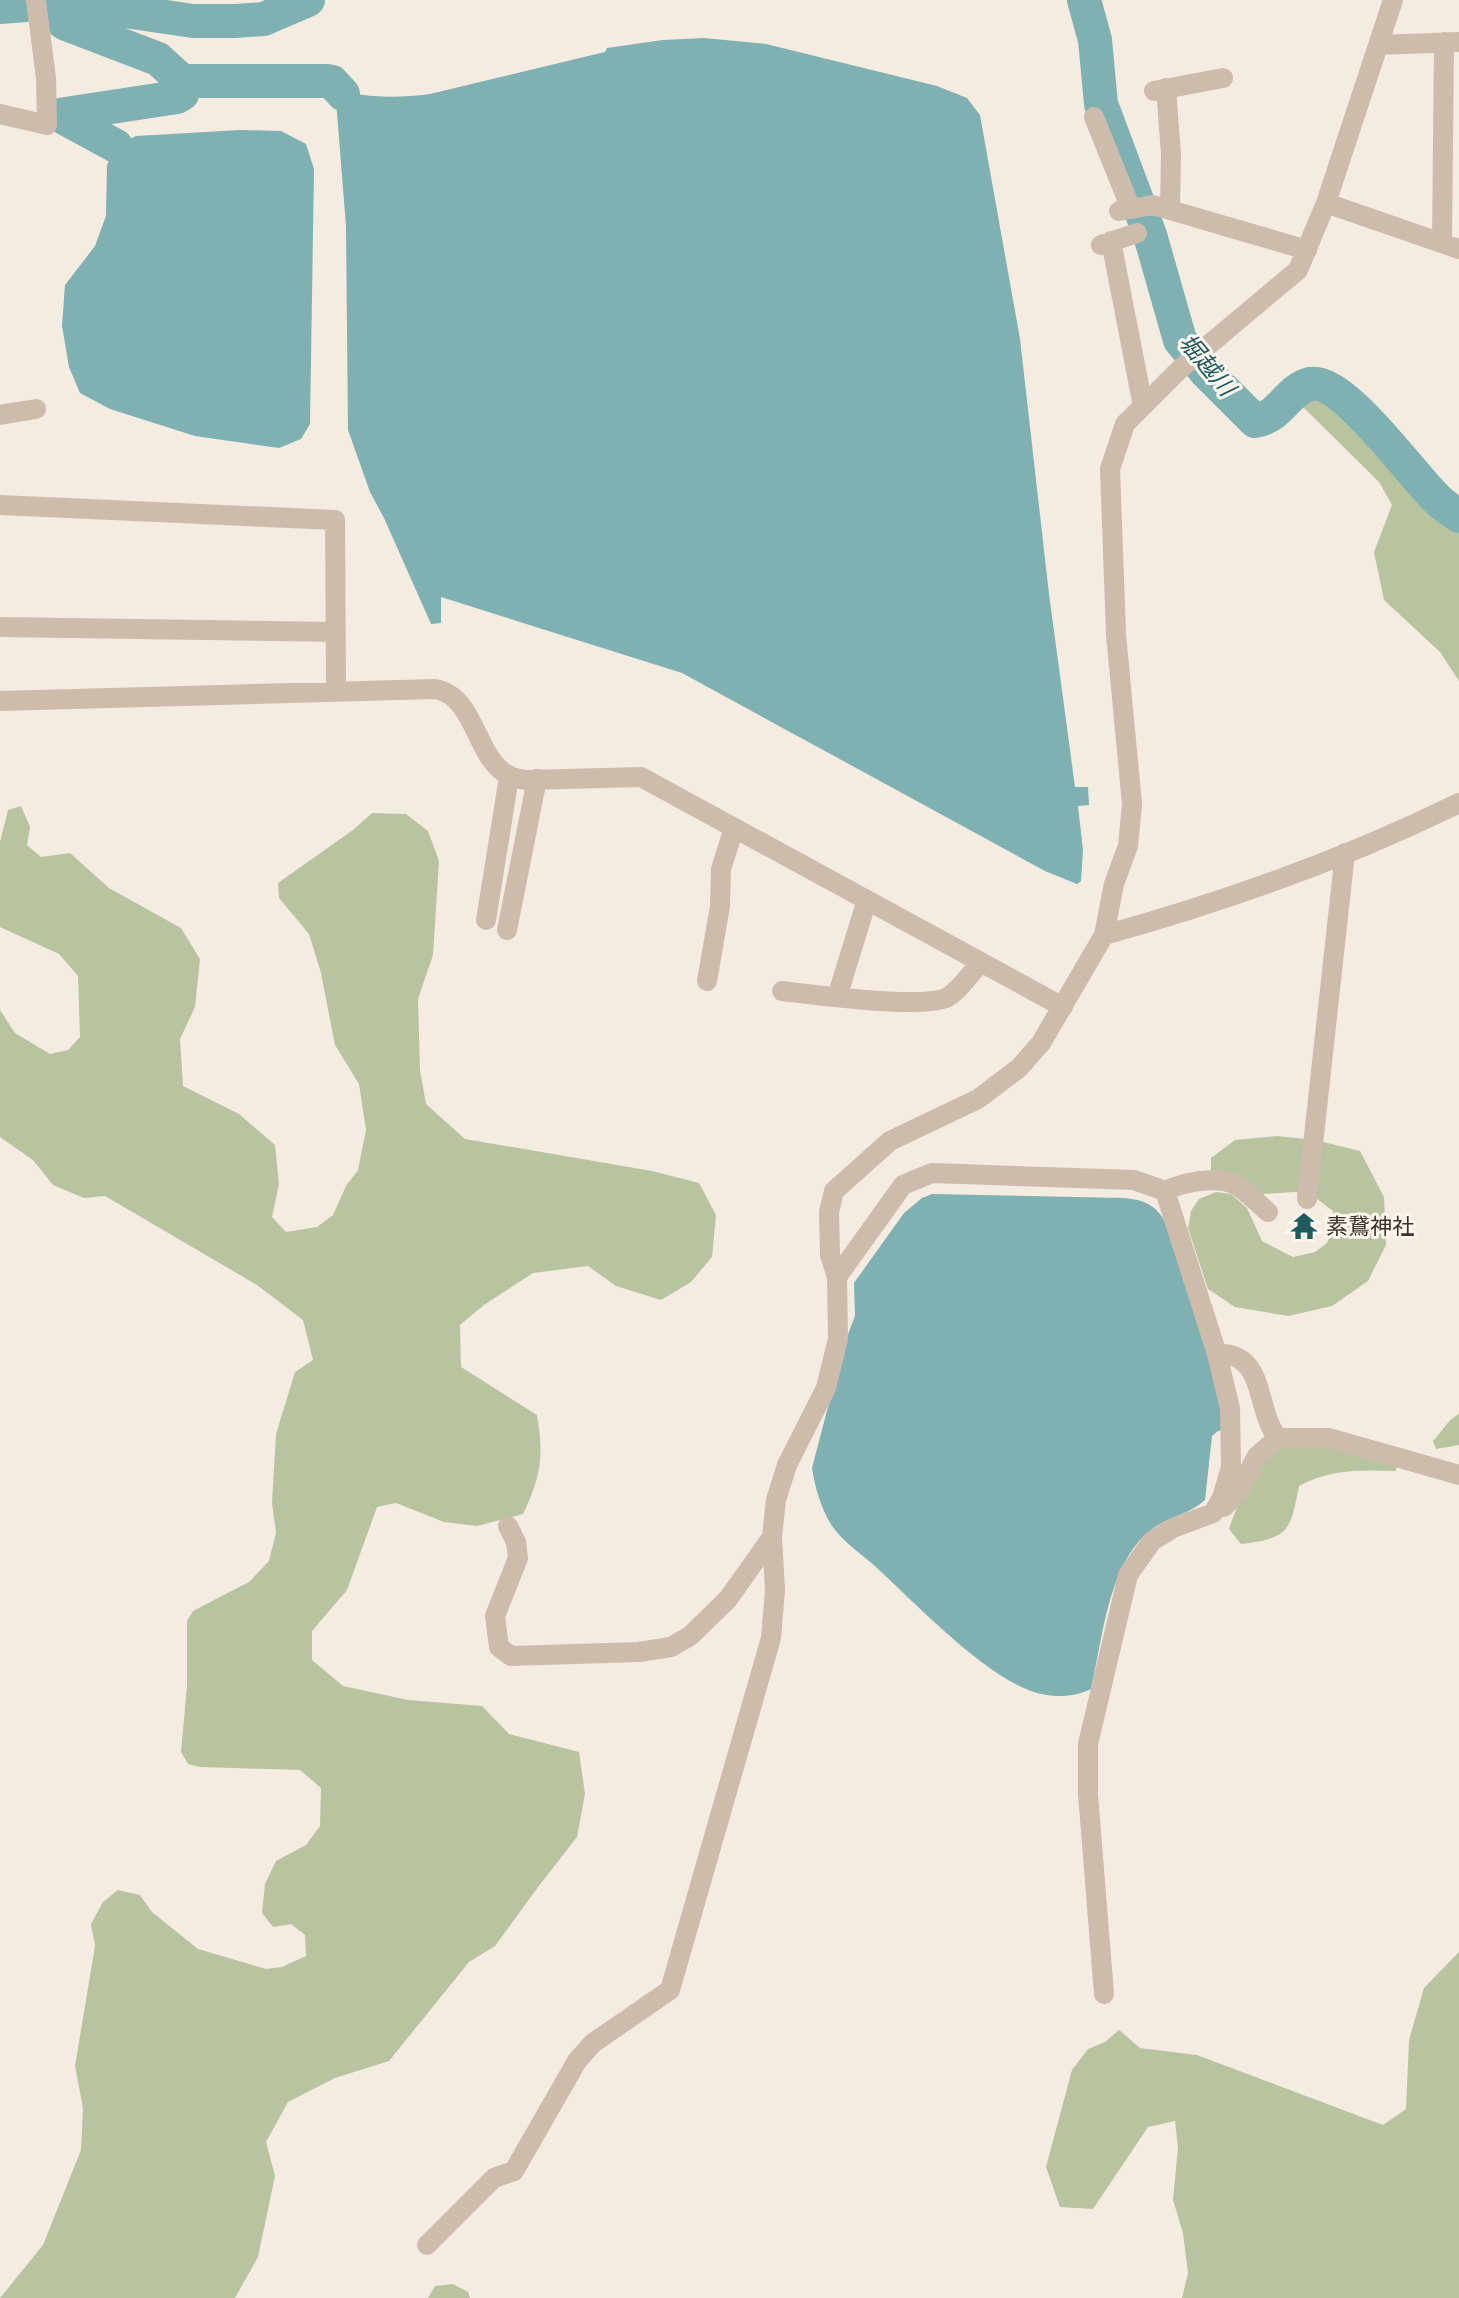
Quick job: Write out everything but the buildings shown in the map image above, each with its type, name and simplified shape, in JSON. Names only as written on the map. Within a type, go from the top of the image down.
[{"type":"street","points":[[427,2245],[494,2178],[514,2171],[577,2061],[593,2043],[670,1990],[771,1638],[775,1590],[772,1537],[776,1500],[787,1465],[826,1388],[838,1339],[837,1277],[830,1255],[829,1212],[834,1191],[890,1141],[978,1099],[1019,1068],[1041,1043],[1104,935],[1114,884],[1128,846],[1132,804],[1116,634],[1110,469],[1125,424],[1180,369],[1298,270],[1326,203],[1393,0]]},
{"type":"street","points":[[0,114],[47,125],[46,78],[36,5]]},
{"type":"street","points":[[1326,203],[1450,246],[1452,42],[1378,45]]},
{"type":"street","points":[[1170,210],[1171,154],[1160,89],[1223,78]]},
{"type":"street","points":[[1094,117],[1125,210],[1153,205],[1307,250]]},
{"type":"street","points":[[1137,233],[1106,243],[1143,406]]},
{"type":"street","points":[[0,415],[36,409]]},
{"type":"street","points":[[0,505],[335,520],[336,691]]},
{"type":"street","points":[[0,627],[335,632]]},
{"type":"street","points":[[0,701],[336,691],[448,691],[457,700],[498,768],[509,777],[641,777],[1063,1007]]},
{"type":"street","points":[[486,920],[509,777]]},
{"type":"street","points":[[507,930],[537,779]]},
{"type":"street","points":[[1104,935],[1169,917],[1390,837],[1459,803]]},
{"type":"street","points":[[707,981],[720,906],[721,869],[734,828]]},
{"type":"street","points":[[1307,1199],[1345,853]]},
{"type":"street","points":[[837,997],[867,900]]},
{"type":"street","points":[[782,991],[928,1002],[948,997],[981,962]]},
{"type":"street","points":[[837,1277],[903,1185],[932,1173],[1134,1180],[1165,1191],[1188,1183],[1217,1181],[1234,1184],[1268,1212]]},
{"type":"street","points":[[1165,1191],[1217,1354],[1230,1408],[1233,1443],[1231,1467],[1227,1486],[1213,1513]]},
{"type":"street","points":[[1217,1354],[1230,1354],[1247,1365],[1256,1380],[1269,1428],[1278,1438]]},
{"type":"street","points":[[1104,1994],[1088,1794],[1088,1744],[1128,1575],[1152,1541],[1173,1528],[1229,1505],[1257,1456],[1278,1438],[1329,1438],[1459,1475]]},
{"type":"street","points":[[508,1526],[516,1542],[518,1558],[495,1616],[499,1647],[511,1656],[639,1652],[671,1647],[690,1636],[728,1599],[772,1537]]},
{"type":"green space","points":[[1323,393],[1341,403],[1435,504],[1459,524],[1459,681],[1440,652],[1384,600],[1374,552],[1392,505],[1379,482],[1302,406],[1305,396]]},
{"type":"green space","points":[[21,806],[30,827],[27,845],[41,857],[70,853],[109,888],[181,928],[200,959],[195,1007],[180,1039],[183,1086],[239,1114],[275,1145],[279,1184],[272,1217],[286,1232],[317,1227],[333,1215],[346,1186],[358,1170],[366,1130],[359,1084],[335,1045],[321,973],[309,934],[279,898],[278,883],[372,813],[406,814],[428,831],[439,861],[433,955],[418,999],[420,1070],[426,1104],[465,1139],[652,1171],[699,1183],[716,1215],[712,1257],[691,1282],[661,1300],[616,1286],[588,1266],[533,1273],[460,1325],[461,1367],[537,1415],[539,1466],[523,1514],[477,1526],[444,1522],[396,1503],[377,1507],[347,1590],[312,1631],[312,1660],[343,1686],[408,1700],[482,1706],[509,1734],[579,1752],[585,1794],[577,1837],[495,1946],[469,1962],[389,2061],[335,2078],[288,2102],[266,2142],[275,2176],[258,2257],[235,2298],[0,2298],[43,2245],[81,2150],[83,2108],[75,2066],[95,1946],[91,1924],[103,1902],[118,1890],[140,1895],[152,1912],[198,1949],[266,1969],[282,1967],[306,1956],[305,1935],[291,1924],[273,1927],[262,1913],[265,1884],[276,1861],[306,1845],[320,1826],[321,1788],[300,1770],[200,1767],[188,1764],[181,1752],[187,1686],[187,1621],[193,1611],[249,1582],[269,1561],[276,1533],[272,1503],[276,1434],[295,1372],[313,1360],[303,1320],[257,1285],[105,1196],[84,1198],[53,1185],[33,1160],[0,1137],[0,1010],[15,1033],[50,1054],[68,1050],[80,1037],[78,976],[59,954],[0,927],[0,842],[8,810]]},
{"type":"green space","points":[[1277,1136],[1315,1140],[1360,1151],[1384,1197],[1386,1245],[1368,1281],[1332,1306],[1288,1316],[1235,1307],[1208,1289],[1188,1228],[1191,1211],[1199,1199],[1216,1192],[1231,1194],[1247,1208],[1262,1241],[1293,1257],[1315,1252],[1327,1243],[1335,1222],[1333,1211],[1312,1195],[1295,1192],[1262,1194],[1219,1177],[1211,1170],[1211,1158],[1235,1140]]},
{"type":"green space","points":[[1459,1414],[1459,1445],[1436,1449],[1433,1441]]},
{"type":"green space","points":[[1323,1445],[1397,1463],[1396,1471],[1358,1471],[1311,1480],[1299,1486],[1293,1514],[1285,1530],[1269,1539],[1241,1544],[1229,1529],[1248,1484],[1262,1461],[1283,1446]]},
{"type":"green space","points":[[1459,1952],[1459,2298],[1182,2298],[1188,2273],[1183,2233],[1173,2200],[1178,2148],[1175,2121],[1148,2127],[1093,2209],[1060,2207],[1046,2167],[1072,2070],[1088,2049],[1105,2042],[1119,2030],[1140,2048],[1197,2055],[1383,2125],[1406,2109],[1409,2040],[1424,1988]]},
{"type":"green space","points":[[453,2284],[468,2292],[470,2298],[428,2298],[435,2286]]},
{"type":"water","points":[[704,38],[766,44],[937,86],[967,98],[980,115],[1020,339],[1075,787],[1088,787],[1089,805],[1078,806],[1083,850],[1081,881],[1077,884],[1045,871],[682,673],[441,597],[441,623],[431,624],[370,492],[348,430],[346,226],[336,100],[346,92],[388,97],[430,94],[605,52],[607,48]]},
{"type":"water","points":[[240,130],[281,131],[306,144],[314,169],[310,424],[301,439],[279,448],[195,436],[110,409],[80,393],[69,367],[62,326],[65,285],[95,246],[106,216],[107,165],[116,146],[136,136]]},
{"type":"water","points":[[932,1194],[1124,1198],[1146,1203],[1161,1215],[1168,1228],[1199,1328],[1224,1430],[1212,1436],[1205,1500],[1151,1530],[1125,1562],[1109,1603],[1091,1689],[1084,1692],[1046,1695],[1031,1691],[992,1670],[951,1637],[842,1537],[828,1519],[817,1490],[812,1468],[845,1342],[855,1316],[854,1283],[904,1213]]},
{"type":"waterway","name":"堀越川","points":[[0,7],[64,2],[193,21],[235,21],[264,19],[308,0]]},
{"type":"waterway","name":"堀越川","points":[[1084,0],[1095,40],[1101,104],[1150,235],[1180,340],[1206,372],[1255,421],[1264,419],[1295,392],[1310,384],[1324,386],[1341,396],[1378,432],[1439,501],[1459,516]]},
{"type":"waterway","points":[[64,23],[158,59],[182,81],[327,81],[343,94]]},
{"type":"waterway","points":[[116,146],[59,115],[177,97],[182,94],[182,81]]},
{"type":"place","name":"素鵞神社","points":[[1304,1226]]}]
